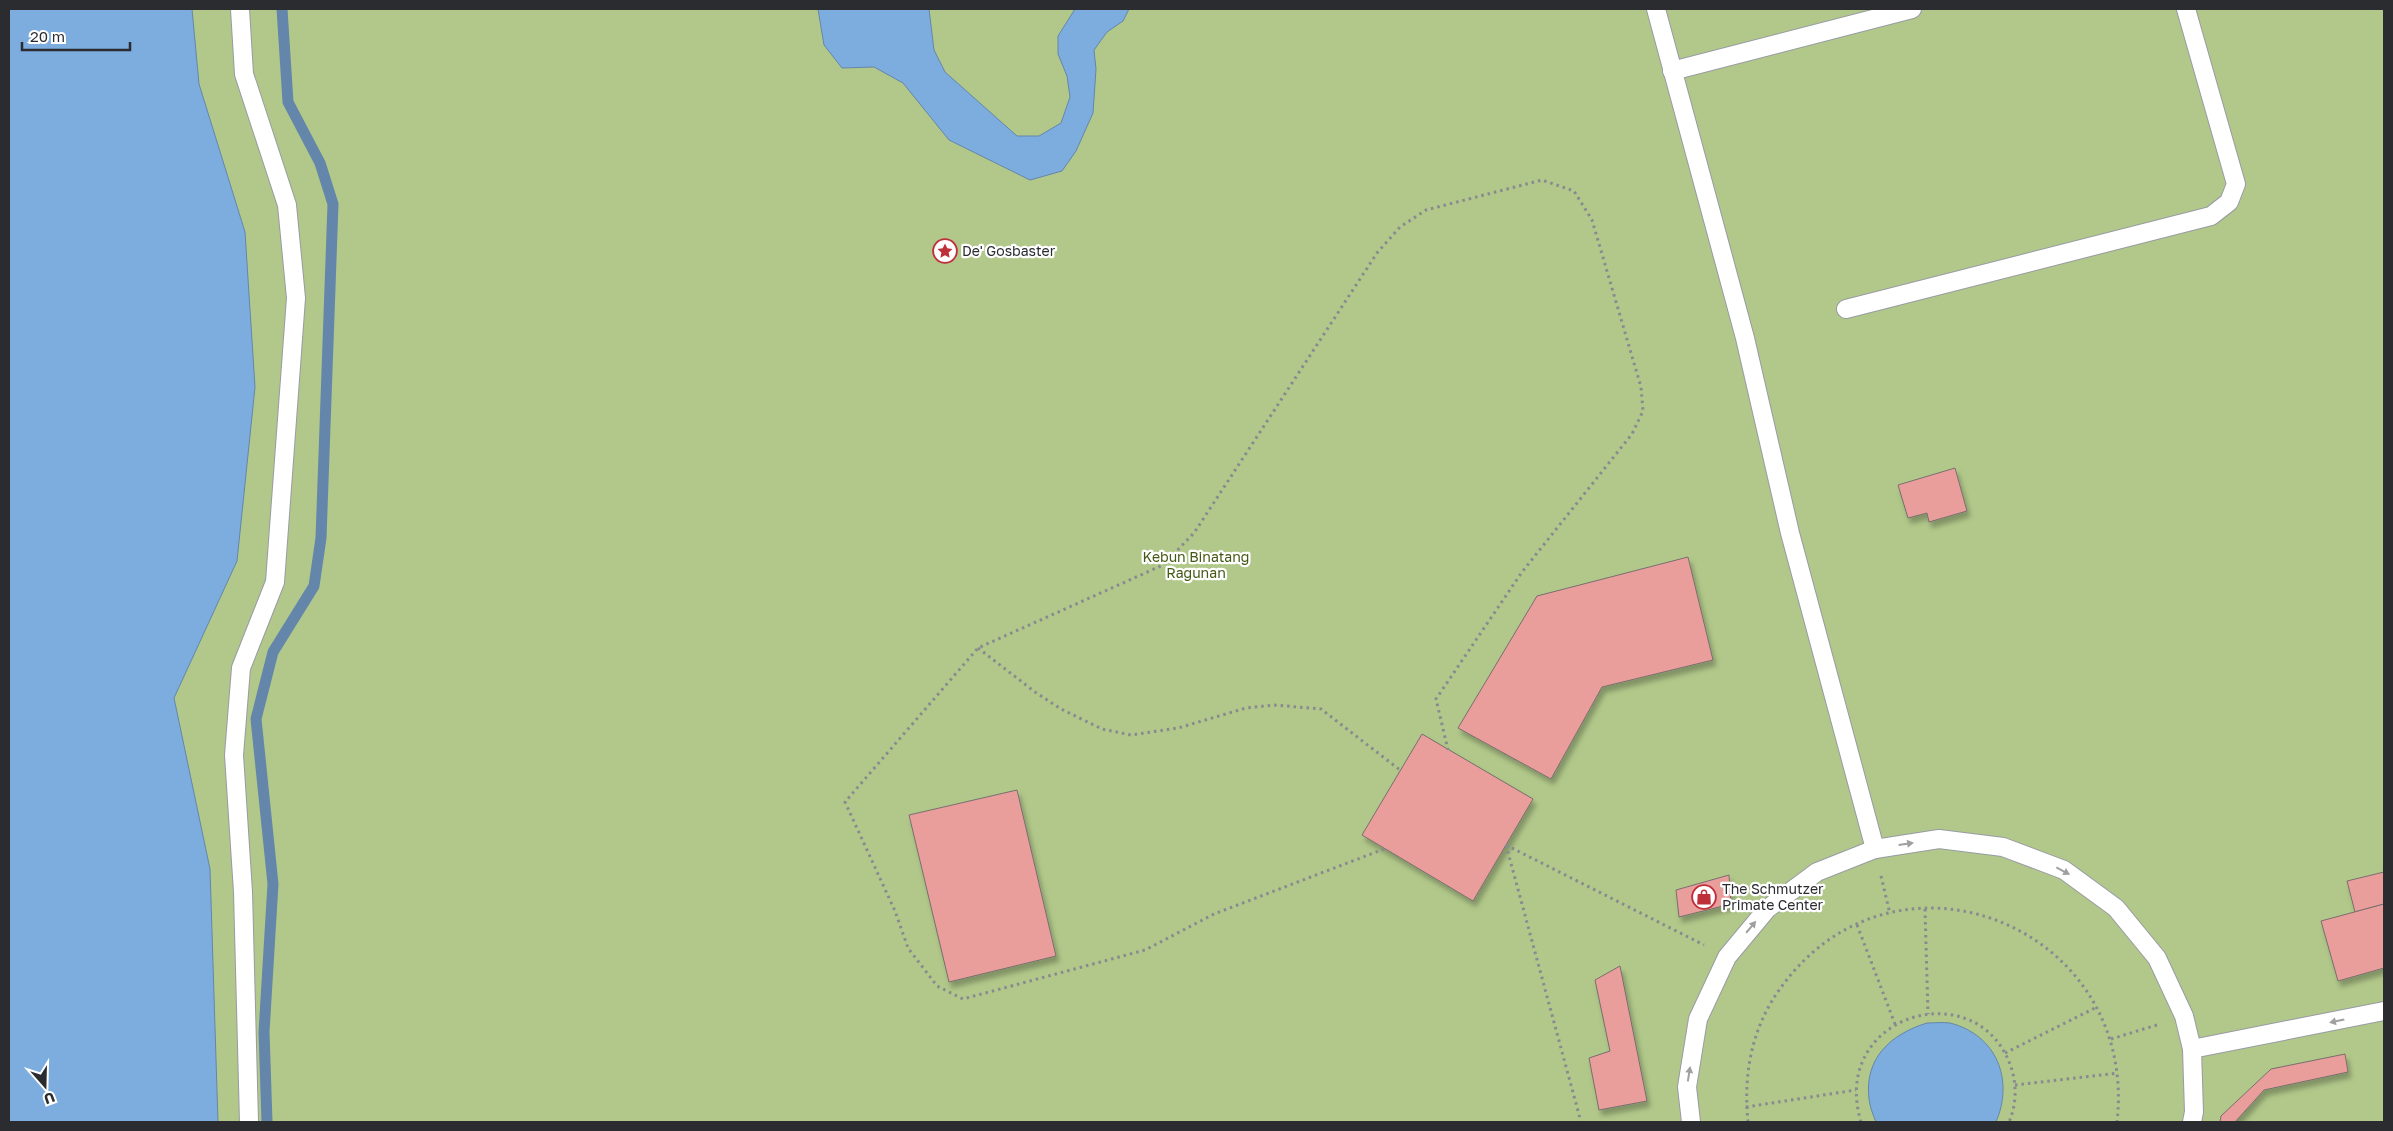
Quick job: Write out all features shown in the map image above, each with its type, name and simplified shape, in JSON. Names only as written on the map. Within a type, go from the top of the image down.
[{"type":"lane","points":[[240,9],[244,74],[287,205],[296,298],[275,582],[240,668],[234,755],[243,892],[249,1122]]},
{"type":"lane","points":[[1656,9],[1745,338],[1790,533],[1875,849]]},
{"type":"lane","points":[[1672,71],[1912,9]]},
{"type":"lane","points":[[1846,308],[2211,216],[2229,202],[2236,184],[2186,9]]},
{"type":"lane","points":[[1691,1122],[1687,1087],[1698,1019],[1726,957],[1767,909],[1817,872],[1875,849],[1939,839],[2003,847],[2064,870],[2116,908],[2157,958],[2184,1016],[2192,1048],[2194,1112],[2192,1122]]},
{"type":"lane","points":[[2192,1048],[2384,1011]]},
{"type":"path","points":[[1384,848],[1214,914],[1145,950],[963,999],[937,986],[908,948],[895,911],[845,802],[978,648],[1163,565],[1194,533],[1377,253],[1400,228],[1426,210],[1542,180],[1574,191],[1592,220],[1641,387],[1643,411],[1632,434],[1522,572],[1436,699],[1448,750]]},
{"type":"path","points":[[978,648],[1035,692],[1061,709],[1102,730],[1131,735],[1178,728],[1246,708],[1274,705],[1321,709],[1400,770]]},
{"type":"path","points":[[1581,1122],[1506,845],[1726,957]]},
{"type":"path","points":[[1875,849],[1890,914]]},
{"type":"path","points":[[1925,909],[1928,1014]]},
{"type":"path","points":[[1748,1122],[1746,1090],[1750,1055],[1761,1022],[1769,1006],[1800,964],[1827,942],[1857,925],[1890,914],[1925,909],[1960,910],[1977,914],[2026,933],[2067,965],[2089,992],[2111,1039],[2118,1073],[2117,1122]]},
{"type":"path","points":[[1857,925],[1896,1024]]},
{"type":"path","points":[[2005,1053],[2097,1007]]},
{"type":"path","points":[[1861,1122],[1856,1090],[1860,1067],[1871,1047],[1878,1038],[1896,1024],[1928,1014],[1951,1015],[1972,1022],[1990,1035],[2005,1053],[2015,1085],[2014,1108],[2009,1122]]},
{"type":"path","points":[[2111,1039],[2184,1016]]},
{"type":"path","points":[[2015,1085],[2118,1073]]},
{"type":"path","points":[[1746,1107],[1856,1090]]},
{"type":"green space","name":"Kebun Binatang Ragunan","points":[[9,9],[2384,9],[2384,1122],[9,1122]]},
{"type":"water","points":[[9,9],[192,9],[199,84],[245,232],[255,387],[237,561],[174,698],[210,869],[218,1122],[9,1122]]},
{"type":"water","points":[[818,9],[929,9],[934,50],[945,72],[1017,136],[1039,136],[1061,123],[1070,97],[1067,76],[1058,54],[1058,36],[1075,9],[1129,9],[1123,21],[1107,32],[1094,50],[1096,69],[1093,113],[1076,151],[1062,171],[1030,180],[949,140],[903,83],[874,67],[842,68],[824,45]]},
{"type":"water","points":[[1927,1023],[1950,1023],[1966,1029],[1980,1038],[1990,1049],[2002,1075],[2001,1106],[1996,1122],[1876,1122],[1869,1102],[1869,1084],[1871,1071],[1876,1060],[1892,1041],[1902,1034]]},
{"type":"building","points":[[1955,468],[1967,511],[1929,522],[1927,513],[1908,518],[1898,485]]},
{"type":"building","points":[[1688,557],[1713,660],[1602,687],[1551,779],[1458,728],[1537,596]]},
{"type":"building","points":[[1422,734],[1533,799],[1473,901],[1362,835]]},
{"type":"building","points":[[1017,790],[1056,956],[949,982],[909,815]]},
{"type":"building","points":[[2384,872],[2384,904],[2355,912],[2347,881]]},
{"type":"building","points":[[1729,875],[1731,904],[1679,917],[1676,890]]},
{"type":"building","points":[[2384,904],[2384,968],[2338,981],[2321,921]]},
{"type":"building","points":[[1620,966],[1647,1101],[1599,1110],[1589,1058],[1610,1051],[1595,980]]},
{"type":"building","points":[[2345,1054],[2348,1072],[2264,1090],[2235,1122],[2220,1122],[2221,1116],[2271,1069]]},
{"type":"waterway","points":[[267,1122],[264,1032],[273,884],[256,719],[273,652],[314,586],[321,538],[333,204],[320,163],[288,102],[282,9]]},
{"type":"place","name":"De' Gosbaster","points":[[945,251]]},
{"type":"place","name":"The Schmutzer Primate Center","points":[[1704,897]]}]
